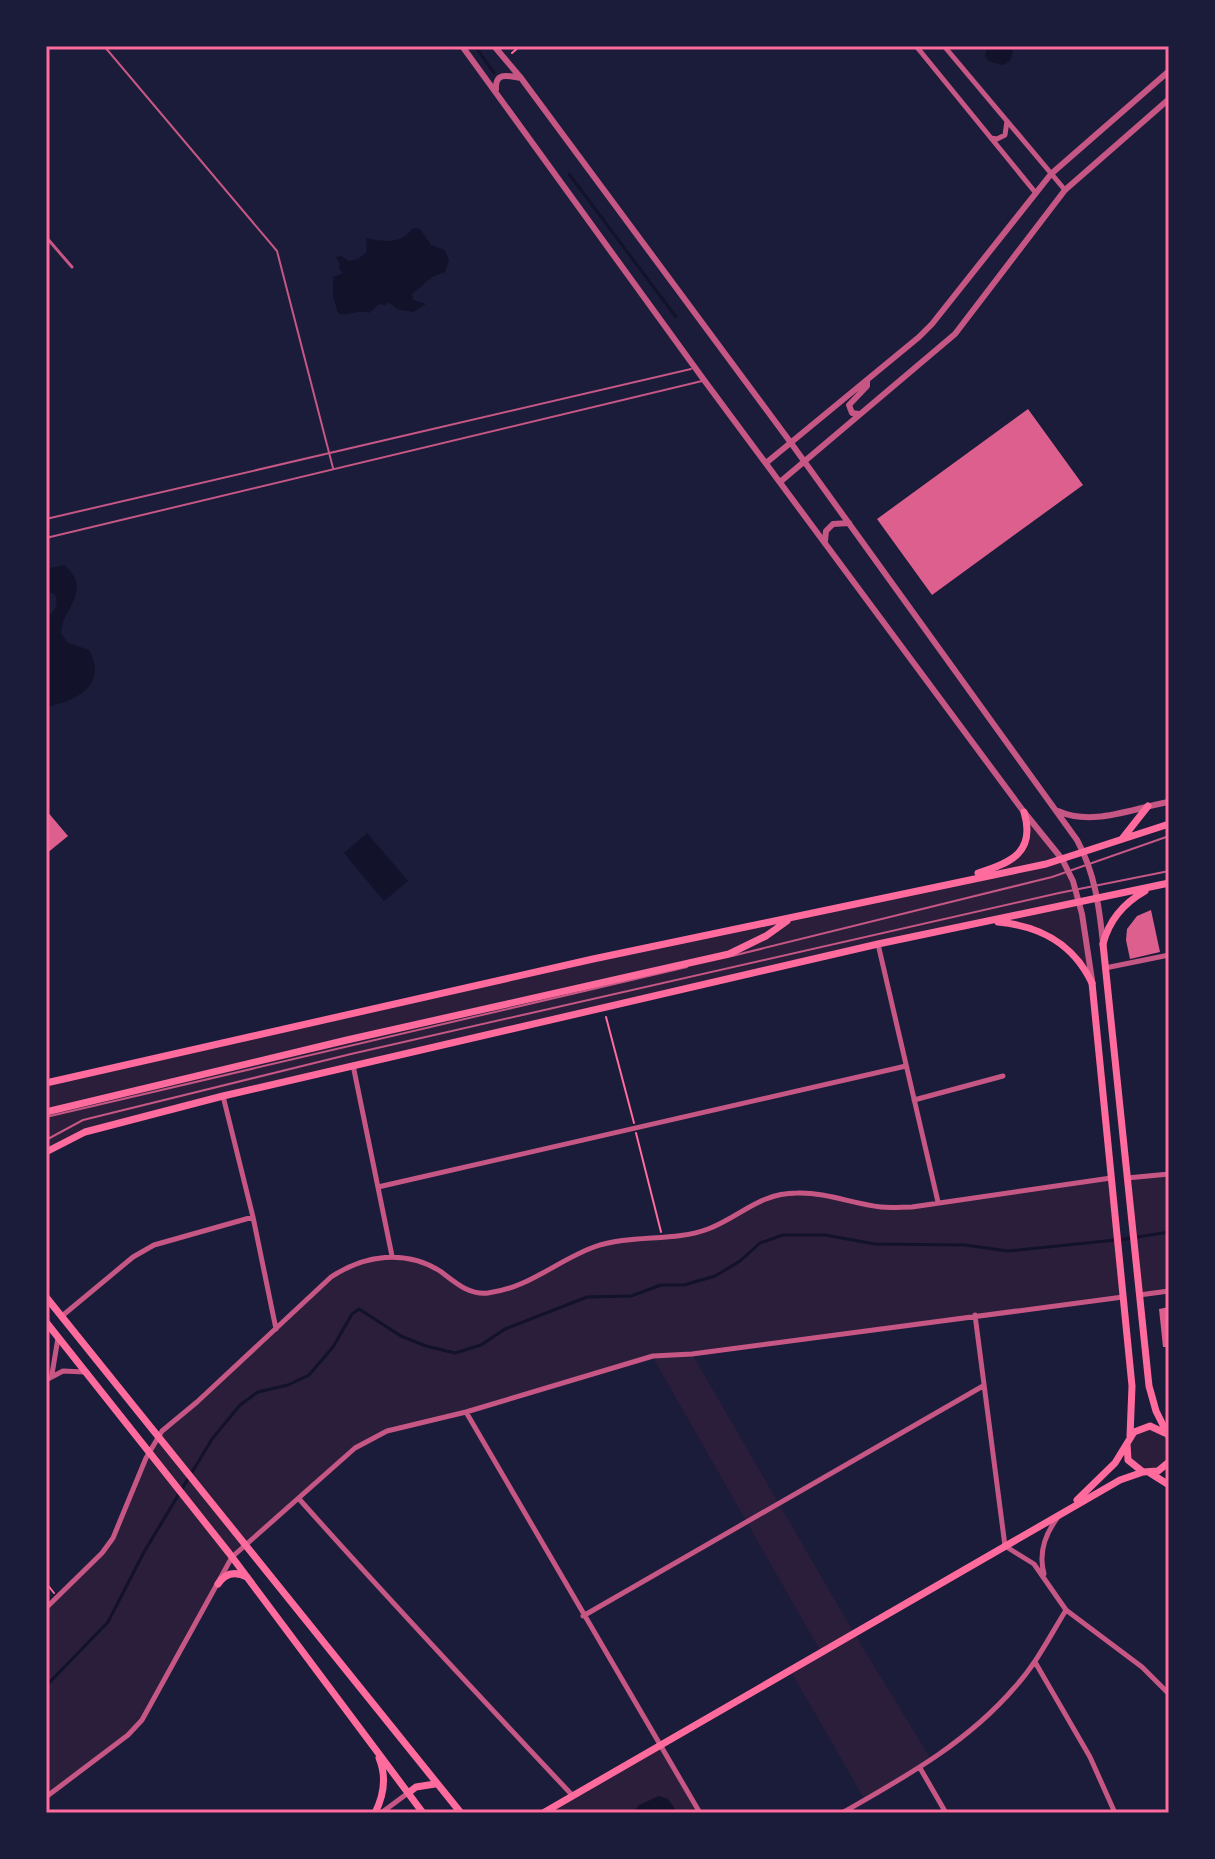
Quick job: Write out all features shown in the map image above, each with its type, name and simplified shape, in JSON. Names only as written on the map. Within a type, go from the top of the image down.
[{"type":"main road","points":[[1122,839],[1148,806]]},
{"type":"main road","points":[[947,883],[1000,866],[1017,857],[1027,834],[1024,812]]},
{"type":"main road","points":[[46,1083],[593,959],[1046,864],[1169,824]]},
{"type":"main road","points":[[46,1152],[85,1132],[223,1096],[878,944],[1169,883]]},
{"type":"main road","points":[[1158,886],[1137,895],[1124,906],[1111,923],[1103,944],[1149,1386],[1156,1411],[1169,1437]]},
{"type":"main road","points":[[46,1115],[347,1040],[729,954],[766,936],[792,917]]},
{"type":"main road","points":[[988,920],[1029,927],[1053,938],[1074,954],[1092,983],[1132,1386],[1128,1460],[1169,1485]]},
{"type":"main road","points":[[46,1297],[461,1813]]},
{"type":"main road","points":[[46,1322],[232,1557],[423,1813]]},
{"type":"main road","points":[[1060,1514],[1103,1477],[1129,1438],[1139,1429],[1150,1426],[1161,1429],[1169,1437]]},
{"type":"main road","points":[[543,1813],[1120,1480],[1158,1471],[1169,1462]]},
{"type":"main road","points":[[218,1584],[233,1573],[247,1577]]},
{"type":"main road","points":[[375,1749],[384,1779],[375,1813]]},
{"type":"main road","points":[[408,1793],[425,1784],[435,1784]]},
{"type":"main road","points":[[454,1805],[468,1813]]},
{"type":"street","points":[[462,46],[695,368],[1062,859],[1076,889],[1092,983]]},
{"type":"street","points":[[494,46],[521,78],[791,443],[1083,851],[1095,885],[1103,944]]},
{"type":"street","points":[[916,46],[1035,192]]},
{"type":"street","points":[[944,46],[1065,190]]},
{"type":"street","points":[[766,463],[932,324],[1051,174],[1169,71]]},
{"type":"street","points":[[517,121],[495,87],[504,75],[521,78]]},
{"type":"street","points":[[780,482],[955,334],[1065,190],[1169,99]]},
{"type":"street","points":[[990,137],[997,139],[1005,135],[1007,121]]},
{"type":"street","points":[[46,237],[72,267]]},
{"type":"street","points":[[864,412],[855,414],[849,405],[867,386],[867,380]]},
{"type":"street","points":[[825,541],[826,531],[833,524],[849,523]]},
{"type":"street","points":[[1054,809],[1085,818],[1169,802]]},
{"type":"street","points":[[878,944],[938,1202]]},
{"type":"street","points":[[1105,968],[1169,955]]},
{"type":"street","points":[[353,1065],[392,1256]]},
{"type":"street","points":[[378,1187],[906,1066]]},
{"type":"street","points":[[914,1100],[1003,1076]]},
{"type":"street","points":[[223,1096],[253,1217],[276,1329]]},
{"type":"street","points":[[1127,1178],[1169,1174]]},
{"type":"street","points":[[46,1608],[102,1553],[113,1538],[158,1436],[331,1277],[346,1267],[392,1256],[436,1269],[466,1290],[483,1294],[528,1283],[591,1248],[614,1241],[709,1229],[749,1205],[794,1192],[816,1193],[881,1207],[912,1207],[1111,1178]]},
{"type":"street","points":[[62,1316],[133,1257],[154,1245],[253,1217]]},
{"type":"street","points":[[1139,1295],[1169,1291]]},
{"type":"street","points":[[46,1797],[128,1735],[142,1720],[232,1557],[355,1448],[387,1431],[466,1412],[653,1356],[692,1354],[1123,1297]]},
{"type":"street","points":[[975,1315],[1005,1546],[1034,1564],[1066,1610],[1142,1667],[1169,1694]]},
{"type":"street","points":[[49,1377],[56,1361],[58,1338]]},
{"type":"street","points":[[49,1377],[63,1371],[85,1372]]},
{"type":"street","points":[[583,1616],[983,1386]]},
{"type":"street","points":[[466,1412],[700,1813]]},
{"type":"street","points":[[300,1499],[401,1613],[573,1796]]},
{"type":"street","points":[[1045,1579],[1041,1553],[1044,1539],[1060,1514]]},
{"type":"street","points":[[842,1813],[947,1751],[982,1721],[1035,1662],[1066,1610]]},
{"type":"street","points":[[1035,1662],[1090,1757],[1115,1813]]},
{"type":"street","points":[[920,1768],[946,1813]]},
{"type":"street","points":[[381,1813],[408,1793]]},
{"type":"lane","points":[[104,46],[277,251],[333,469]]},
{"type":"lane","points":[[46,519],[695,368]]},
{"type":"lane","points":[[46,538],[704,380]]},
{"type":"lane","points":[[46,1115],[971,899],[1089,865],[1169,836]]},
{"type":"lane","points":[[46,1140],[83,1120],[292,1069],[1076,889],[1169,871]]},
{"type":"path","points":[[504,59],[520,46]]},
{"type":"path","points":[[46,1583],[58,1597]]},
{"type":"shaded area","points":[[987,46],[1004,46],[1013,51],[1010,61],[1003,65],[988,61],[985,56]]},
{"type":"shaded area","points":[[413,228],[420,229],[431,245],[445,250],[449,261],[445,272],[432,277],[412,294],[413,300],[426,304],[413,312],[397,309],[389,302],[379,304],[369,313],[338,313],[333,296],[333,277],[343,273],[336,257],[341,256],[349,261],[358,259],[367,252],[366,238],[398,240]]},
{"type":"shaded area","points":[[64,565],[73,574],[76,591],[61,633],[68,643],[89,650],[95,673],[92,682],[78,696],[46,707],[46,617],[54,610],[57,601],[54,594],[46,591],[46,569]]},
{"type":"shaded area","points":[[1024,812],[1053,847],[1073,881],[1092,983],[1087,973],[1053,938],[988,920],[85,1132],[46,1152],[46,1083],[947,883],[1000,866],[1024,846]]},
{"type":"shaded area","points":[[367,833],[408,881],[384,901],[344,853]]},
{"type":"shaded area","points":[[1169,1174],[1169,1291],[1139,1295],[1127,1178]]},
{"type":"shaded area","points":[[1111,1178],[1123,1297],[692,1354],[932,1761],[865,1800],[790,1670],[821,1652],[652,1356],[466,1412],[387,1431],[355,1448],[232,1557],[142,1720],[128,1735],[46,1797],[46,1608],[113,1538],[158,1436],[331,1277],[365,1260],[412,1259],[436,1269],[466,1290],[483,1294],[504,1291],[591,1248],[614,1241],[709,1229],[749,1205],[794,1192],[881,1207],[912,1207]]},
{"type":"shaded area","points":[[1144,1427],[1169,1437],[1169,1462],[1165,1467],[1137,1470],[1128,1446]]},
{"type":"shaded area","points":[[661,1745],[699,1813],[543,1813]]},
{"type":"shaded area","points":[[659,1796],[668,1799],[678,1813],[633,1813],[639,1805]]},
{"type":"building","points":[[1028,409],[1083,485],[932,595],[877,519]]},
{"type":"building","points":[[46,810],[68,836],[46,854]]},
{"type":"building","points":[[1151,910],[1160,952],[1130,959],[1127,929],[1137,916]]},
{"type":"building","points":[[1169,1307],[1169,1347],[1163,1347],[1159,1309]]},
{"type":"waterway","points":[[475,46],[494,73]]},
{"type":"waterway","points":[[569,174],[676,317]]},
{"type":"waterway","points":[[46,1686],[108,1622],[144,1552],[212,1439],[240,1405],[258,1392],[288,1385],[309,1375],[333,1347],[352,1314],[359,1309],[401,1336],[455,1353],[481,1345],[505,1329],[587,1297],[631,1296],[661,1285],[684,1285],[715,1276],[740,1261],[760,1243],[783,1235],[825,1235],[875,1244],[965,1245],[1008,1251],[1169,1232]]}]
